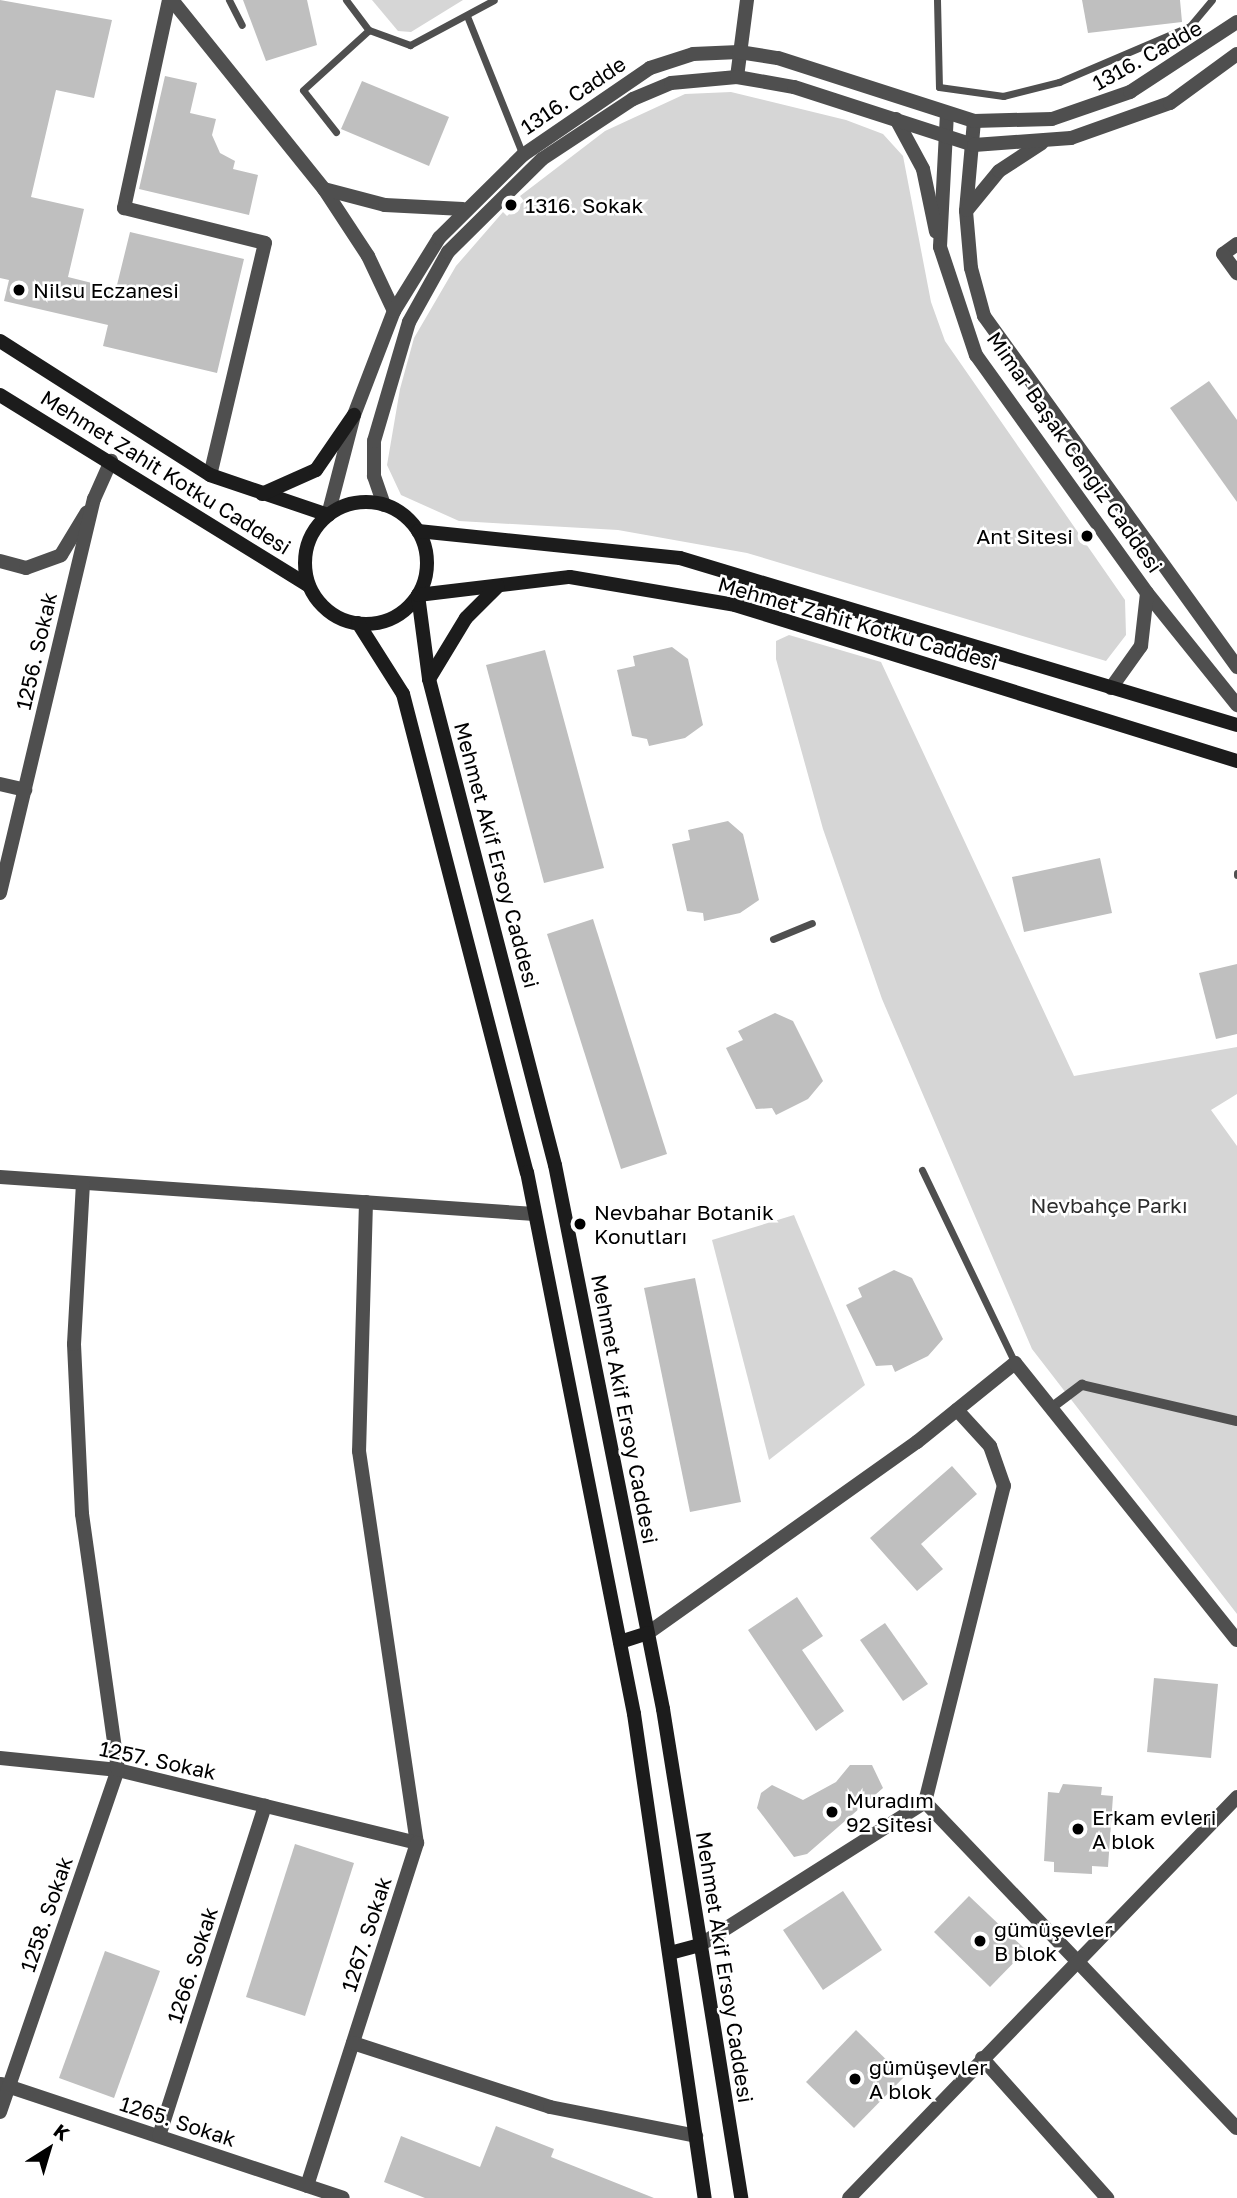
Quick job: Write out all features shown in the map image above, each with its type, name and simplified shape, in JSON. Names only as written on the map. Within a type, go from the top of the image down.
[{"type":"main road","name":"Mehmet Zahit Kotku Caddesi","points":[[0,341],[210,475],[328,514]]},
{"type":"main road","name":"Mehmet Zahit Kotku Caddesi","points":[[0,395],[111,461],[309,586]]},
{"type":"main road","points":[[0,404],[31,412]]},
{"type":"main road","points":[[262,494],[316,470],[354,415]]},
{"type":"main road","points":[[355,502],[384,505],[418,531],[427,563],[418,595],[392,618],[358,623],[328,611],[309,586],[307,547],[328,514],[355,502]]},
{"type":"main road","name":"Mehmet Zahit Kotku Caddesi","points":[[418,531],[680,558],[1237,725]]},
{"type":"main road","name":"Mehmet Zahit Kotku Caddesi","points":[[418,595],[570,577],[735,606],[1237,761]]},
{"type":"main road","points":[[429,679],[466,618],[498,586]]},
{"type":"main road","name":"Mehmet Akif Ersoy Caddesi","points":[[418,595],[429,679],[555,1165],[648,1633],[741,2198]]},
{"type":"main road","points":[[358,623],[403,694],[535,1214],[620,1642],[670,1953],[705,2198]]},
{"type":"main road","points":[[620,1642],[648,1633]]},
{"type":"main road","points":[[670,1953],[700,1945]]},
{"type":"street","points":[[170,0],[324,189],[368,256],[394,312]]},
{"type":"street","points":[[170,0],[124,208],[265,243],[210,475]]},
{"type":"street","points":[[737,77],[738,52],[747,0]]},
{"type":"street","name":"1316. Cadde","points":[[328,514],[354,415],[394,312],[463,209],[523,155],[650,68],[693,54],[738,52],[778,58],[974,121],[1087,111],[1174,68],[1237,22]]},
{"type":"street","name":"1316. Cadde","points":[[384,505],[374,476],[374,441],[409,322],[448,252],[542,159],[633,99],[671,83],[737,77],[779,82],[974,145],[1046,140],[1109,127],[1170,103],[1237,54]]},
{"type":"street","name":"Mimar Başak Cengiz Caddesi","points":[[947,113],[948,137],[940,247],[976,355],[1147,593],[1237,705]]},
{"type":"street","points":[[896,119],[923,169],[940,247]]},
{"type":"street","name":"Mimar Başak Cengiz Caddesi","points":[[974,121],[974,145],[966,211],[971,268],[984,316],[1237,667]]},
{"type":"street","points":[[966,211],[999,171],[1046,140]]},
{"type":"street","points":[[324,189],[385,205],[463,209]]},
{"type":"street","points":[[1237,244],[1223,254],[1237,273]]},
{"type":"street","name":"1256. Sokak","points":[[0,893],[94,499],[111,461]]},
{"type":"street","points":[[0,561],[26,568],[61,555],[94,499]]},
{"type":"street","points":[[1111,688],[1141,646],[1147,593]]},
{"type":"street","points":[[0,784],[25,790]]},
{"type":"street","points":[[0,1177],[535,1214]]},
{"type":"street","points":[[83,1183],[74,1344],[82,1514],[118,1770]]},
{"type":"street","points":[[265,1806],[416,1843],[359,1451],[366,1202]]},
{"type":"street","points":[[648,1633],[957,1410],[1015,1363],[1237,1640]]},
{"type":"street","points":[[1051,1408],[1082,1385],[1237,1421]]},
{"type":"street","points":[[700,1945],[925,1802],[1004,1486],[990,1446],[957,1410]]},
{"type":"street","name":"1257. Sokak","points":[[0,1758],[118,1770],[265,1806]]},
{"type":"street","name":"1258. Sokak","points":[[0,2112],[4,2085],[118,1770]]},
{"type":"street","points":[[849,2198],[1076,1960],[1237,1797]]},
{"type":"street","points":[[925,1802],[1237,2128]]},
{"type":"street","name":"1266. Sokak","points":[[159,2136],[265,1806]]},
{"type":"street","name":"1267. Sokak","points":[[307,2186],[416,1843]]},
{"type":"street","points":[[353,2043],[582,2116],[696,2136]]},
{"type":"street","points":[[982,2058],[1107,2198]]},
{"type":"street","name":"1265. Sokak","points":[[4,2085],[343,2198]]},
{"type":"lane","points":[[229,0],[242,25]]},
{"type":"lane","points":[[346,0],[369,30],[410,45],[494,0]]},
{"type":"lane","points":[[937,0],[939,87],[1003,96],[1059,82],[1190,26],[1212,0]]},
{"type":"lane","points":[[467,16],[523,155]]},
{"type":"lane","points":[[336,132],[303,90],[369,30]]},
{"type":"lane","points":[[774,939],[812,923]]},
{"type":"lane","points":[[922,1170],[1015,1363]]},
{"type":"green space","points":[[372,0],[463,0],[411,32],[398,31]]},
{"type":"green space","points":[[731,92],[846,120],[883,134],[903,156],[931,302],[945,341],[1125,600],[1126,635],[1106,661],[747,553],[618,530],[459,521],[401,495],[387,465],[400,389],[414,338],[456,266],[503,212],[507,216],[524,201],[520,196],[605,131],[685,94]]},
{"type":"green space","name":"Nevbahçe Parkı","points":[[789,635],[881,662],[1074,1076],[1237,1047],[1237,1094],[1211,1110],[1237,1146],[1237,1614],[1032,1349],[882,999],[823,829],[776,659],[776,641]]},
{"type":"green space","points":[[794,1215],[865,1385],[769,1460],[712,1240]]},
{"type":"building","points":[[0,0],[112,20],[94,98],[56,90],[31,197],[84,209],[68,277],[116,289],[130,232],[244,259],[217,373],[103,346],[108,325],[4,301],[9,280],[0,278]]},
{"type":"building","points":[[243,0],[307,0],[317,45],[266,61]]},
{"type":"building","points":[[1082,0],[1180,0],[1182,22],[1088,33]]},
{"type":"building","points":[[165,76],[197,83],[190,113],[216,119],[212,135],[220,153],[235,161],[233,169],[258,175],[249,215],[139,189]]},
{"type":"building","points":[[362,81],[449,117],[429,166],[341,129]]},
{"type":"building","points":[[1209,381],[1237,420],[1237,502],[1170,408]]},
{"type":"building","points":[[672,647],[688,659],[703,725],[685,738],[649,746],[647,739],[632,736],[617,670],[635,666],[633,656]]},
{"type":"building","points":[[545,650],[604,868],[544,883],[486,665]]},
{"type":"building","points":[[728,821],[743,834],[759,900],[740,913],[704,921],[703,913],[687,911],[672,844],[690,840],[688,830]]},
{"type":"building","points":[[1100,858],[1112,913],[1024,932],[1012,877]]},
{"type":"building","points":[[593,919],[667,1154],[621,1169],[547,934]]},
{"type":"building","points":[[1237,964],[1237,1034],[1216,1039],[1199,973]]},
{"type":"building","points":[[775,1013],[793,1021],[823,1081],[808,1099],[776,1115],[772,1108],[756,1109],[726,1048],[743,1040],[738,1031]]},
{"type":"building","points":[[894,1270],[912,1278],[943,1339],[928,1356],[895,1372],[892,1365],[876,1366],[846,1305],[862,1297],[858,1288]]},
{"type":"building","points":[[695,1278],[741,1502],[690,1512],[644,1288]]},
{"type":"building","points":[[952,1466],[977,1494],[921,1544],[943,1569],[917,1591],[870,1538]]},
{"type":"building","points":[[797,1597],[823,1636],[802,1650],[844,1711],[816,1731],[748,1630]]},
{"type":"building","points":[[885,1623],[928,1684],[903,1701],[860,1640]]},
{"type":"building","name":"Erkam evleri A blok","points":[[1154,1678],[1218,1684],[1211,1758],[1147,1752]]},
{"type":"building","name":"Muradım 92 Sitesi","points":[[850,1765],[872,1765],[883,1788],[807,1854],[794,1857],[757,1808],[761,1793],[772,1785],[803,1800],[836,1782]]},
{"type":"building","name":"Erkam evleri A blok","points":[[1063,1784],[1102,1787],[1101,1795],[1113,1796],[1108,1867],[1092,1866],[1092,1874],[1054,1872],[1054,1862],[1044,1861],[1048,1792],[1059,1793]]},
{"type":"building","points":[[295,1844],[354,1863],[305,2016],[246,1997]]},
{"type":"building","points":[[843,1891],[882,1950],[823,1990],[783,1930]]},
{"type":"building","name":"gümüşevler B blok","points":[[969,1896],[1026,1950],[990,1987],[934,1932]]},
{"type":"building","points":[[105,1951],[160,1971],[114,2098],[59,2078]]},
{"type":"building","name":"gümüşevler A blok","points":[[856,2030],[904,2077],[854,2128],[806,2082]]},
{"type":"building","points":[[496,2126],[554,2149],[551,2157],[654,2198],[425,2198],[384,2182],[401,2136],[480,2167]]},
{"type":"place","name":"1316. Sokak","points":[[511,205]]},
{"type":"place","name":"Nilsu Eczanesi","points":[[19,290]]},
{"type":"place","name":"Ant Sitesi","points":[[1087,536]]},
{"type":"place","name":"Nevbahar Botanik Konutları","points":[[580,1224]]},
{"type":"place","name":"Muradım 92 Sitesi","points":[[832,1812]]},
{"type":"place","name":"Erkam evleri A blok","points":[[1078,1829]]},
{"type":"place","name":"gümüşevler B blok","points":[[980,1941]]},
{"type":"place","name":"gümüşevler A blok","points":[[855,2079]]}]
